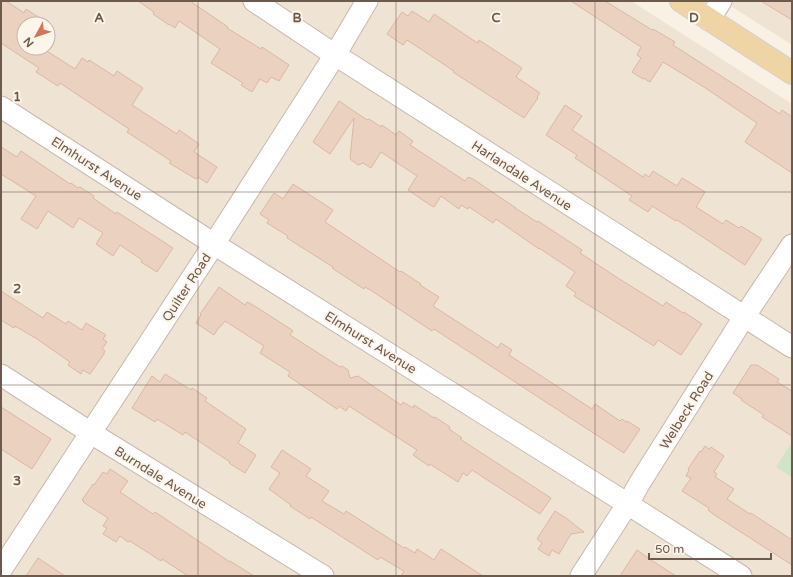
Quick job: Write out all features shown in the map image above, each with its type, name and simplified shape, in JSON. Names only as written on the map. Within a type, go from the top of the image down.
[{"type":"main road","points":[[681,1],[792,73]]},
{"type":"street","name":"Harlandale Avenue","points":[[254,1],[335,55],[792,347]]},
{"type":"street","name":"Quilter Road","points":[[1,570],[214,244],[335,55],[367,1]]},
{"type":"street","points":[[709,20],[721,1]]},
{"type":"street","name":"Elmhurst Avenue","points":[[1,107],[214,244],[741,576]]},
{"type":"street","name":"Welbeck Road","points":[[581,576],[628,504],[744,316],[792,245]]},
{"type":"street","name":"Burndale Avenue","points":[[1,374],[90,433],[323,576]]},
{"type":"shaded area","points":[[1,1],[631,1],[792,104],[792,576],[1,576]]},
{"type":"shaded area","points":[[723,1],[792,1],[792,45]]},
{"type":"green space","points":[[792,442],[792,477],[776,467]]},
{"type":"building","points":[[1,1],[6,1],[24,13],[26,9],[37,16],[16,16],[16,53],[1,43]]},
{"type":"building","points":[[138,1],[190,1],[228,27],[227,28],[261,49],[262,47],[289,65],[279,81],[271,77],[267,83],[260,79],[252,92],[241,85],[243,83],[211,63],[220,49],[179,21],[175,28],[169,25]]},
{"type":"building","points":[[571,1],[605,1],[652,30],[653,29],[675,42],[673,45],[780,114],[782,110],[792,117],[792,173],[745,142],[757,123],[704,87],[663,62],[650,82],[632,72],[641,58],[637,55],[641,47]]},
{"type":"building","points":[[761,1],[792,1],[792,20]]},
{"type":"building","points":[[412,11],[429,22],[434,14],[473,40],[478,43],[479,40],[522,68],[516,77],[540,93],[524,118],[407,40],[403,45],[387,34],[402,12],[408,16]]},
{"type":"building","points":[[21,56],[55,56],[75,69],[82,58],[88,62],[89,60],[114,76],[117,71],[143,88],[132,105],[177,134],[179,130],[199,144],[194,152],[217,167],[207,183],[198,177],[196,179],[169,163],[171,161],[127,132],[129,129],[60,83],[58,86],[36,72],[39,68]]},
{"type":"building","points":[[339,101],[367,120],[369,119],[381,127],[382,125],[396,135],[399,131],[413,141],[410,145],[465,181],[468,177],[473,179],[515,208],[537,222],[538,221],[582,250],[580,253],[621,280],[663,306],[666,302],[702,324],[681,355],[658,340],[654,346],[574,296],[576,293],[566,286],[575,272],[496,219],[493,223],[469,207],[468,209],[461,205],[459,209],[441,196],[434,207],[430,205],[408,190],[417,176],[381,152],[371,168],[363,163],[358,165],[350,159],[354,118],[330,154],[313,142]]},
{"type":"building","points":[[565,105],[582,116],[572,130],[643,177],[645,174],[649,177],[653,171],[677,186],[682,178],[705,192],[696,207],[723,224],[726,220],[739,228],[741,226],[762,239],[745,265],[677,220],[676,221],[652,206],[648,212],[629,200],[632,196],[575,158],[577,155],[546,135]]},
{"type":"building","points":[[1,147],[17,157],[21,151],[70,184],[71,183],[78,188],[80,187],[94,196],[93,198],[116,214],[117,212],[173,248],[157,272],[141,262],[142,260],[120,245],[113,256],[96,244],[103,233],[79,218],[73,228],[48,211],[37,229],[21,219],[36,196],[1,174]]},
{"type":"building","points":[[293,184],[333,210],[325,222],[439,297],[433,306],[498,348],[501,343],[512,350],[509,355],[592,409],[595,404],[620,421],[622,419],[626,422],[627,421],[640,429],[624,453],[434,329],[432,331],[369,289],[365,287],[364,289],[267,223],[269,220],[260,214],[274,193],[283,199]]},
{"type":"building","points":[[219,287],[245,305],[247,302],[253,305],[292,330],[293,331],[290,335],[340,367],[342,366],[348,370],[350,378],[358,376],[401,405],[403,402],[413,408],[414,405],[434,418],[435,417],[450,427],[449,429],[462,438],[460,439],[551,498],[540,514],[472,470],[467,476],[463,473],[458,482],[430,464],[429,466],[413,455],[417,450],[349,406],[346,411],[339,406],[337,409],[288,376],[290,372],[260,353],[264,346],[225,321],[214,335],[196,323],[201,315],[200,314]]},
{"type":"building","points":[[1,291],[43,318],[47,312],[66,324],[68,321],[82,330],[86,323],[106,335],[103,339],[107,342],[102,349],[105,351],[104,354],[90,374],[83,370],[81,374],[68,365],[70,362],[37,339],[15,326],[14,328],[1,320]]},
{"type":"building","points":[[751,365],[757,365],[779,379],[777,382],[792,391],[792,436],[762,417],[764,415],[733,393]]},
{"type":"building","points":[[165,374],[191,390],[192,388],[207,398],[205,401],[246,429],[238,443],[256,455],[245,473],[185,432],[183,435],[157,419],[155,422],[132,408],[152,376],[160,382]]},
{"type":"building","points":[[1,407],[51,439],[32,469],[1,449]]},
{"type":"building","points":[[705,446],[709,449],[711,447],[724,456],[714,472],[717,474],[715,477],[734,489],[727,499],[792,540],[792,565],[716,516],[708,510],[709,508],[682,491],[691,478],[686,476],[689,470],[688,469]]},
{"type":"building","points":[[282,450],[311,469],[306,476],[329,491],[322,501],[344,514],[346,511],[404,548],[405,547],[415,553],[417,549],[434,560],[441,549],[483,576],[401,576],[404,571],[380,557],[378,560],[311,517],[310,519],[290,506],[291,505],[269,489],[280,473],[271,467]]},
{"type":"building","points":[[110,469],[128,481],[120,492],[153,514],[155,512],[230,562],[254,576],[188,576],[162,559],[161,561],[120,536],[116,542],[103,534],[107,528],[103,526],[108,518],[82,500],[103,472],[107,474]]},
{"type":"building","points":[[555,511],[584,532],[571,534],[559,554],[552,550],[549,556],[538,549],[542,543],[537,539]]},
{"type":"building","points":[[637,550],[654,562],[676,576],[620,576]]},
{"type":"building","points":[[38,558],[65,576],[26,576]]}]
